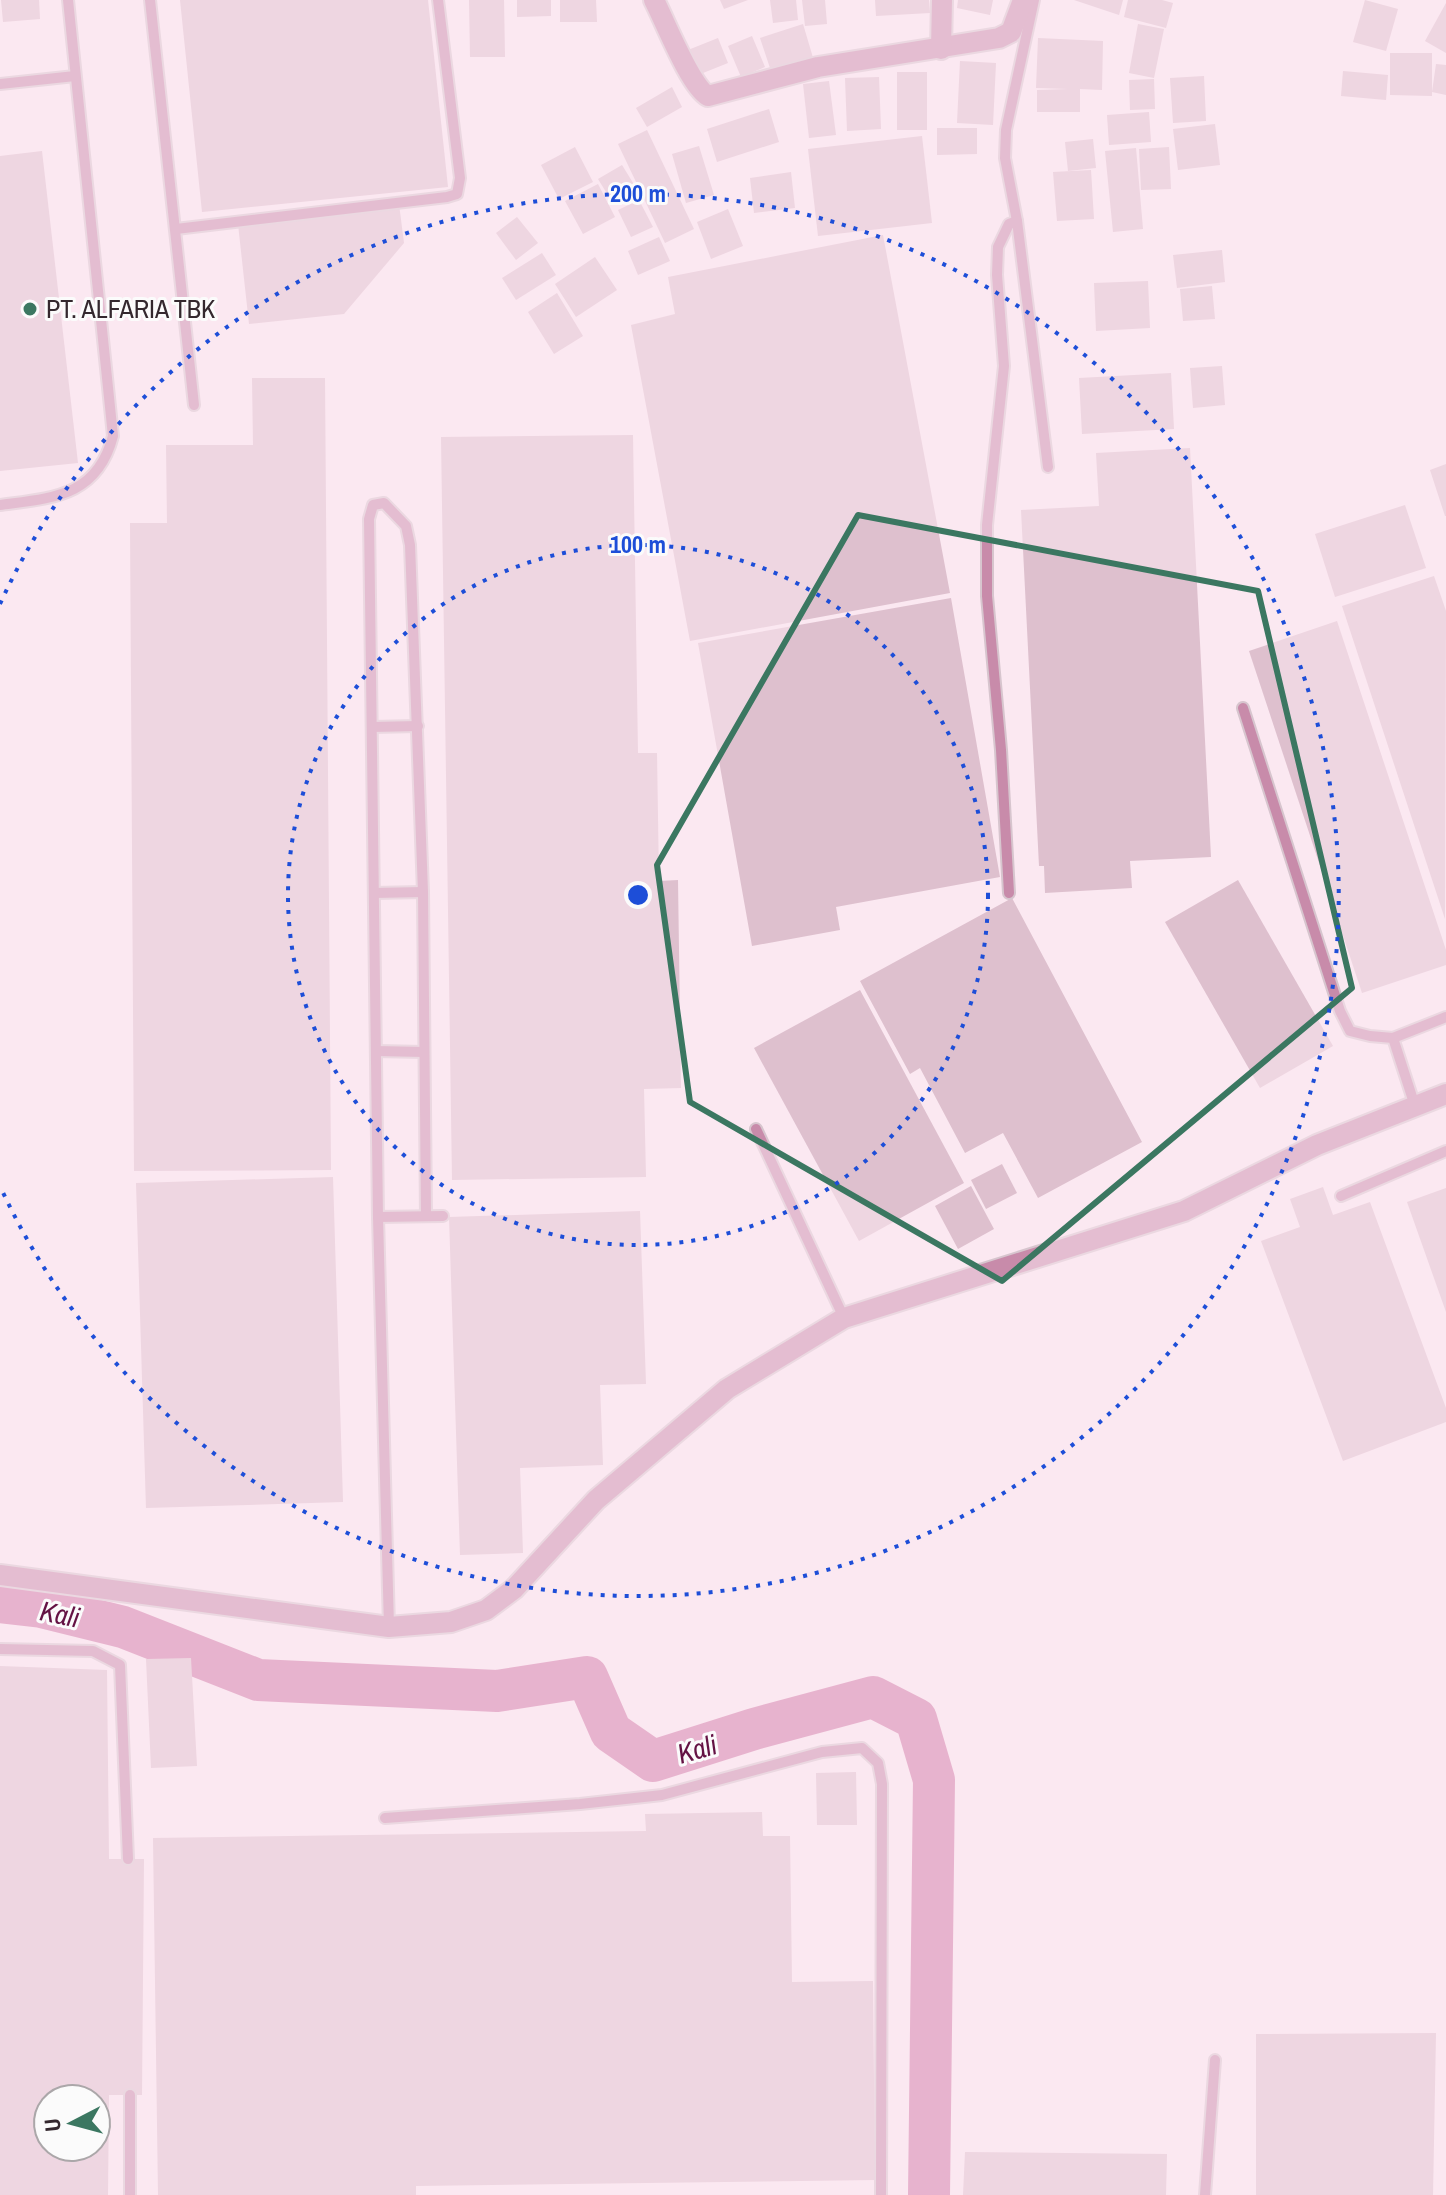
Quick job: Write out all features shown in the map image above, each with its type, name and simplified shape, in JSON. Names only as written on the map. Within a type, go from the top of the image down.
[{"type":"street","points":[[654,0],[692,77],[701,92],[708,96],[818,67],[999,38],[1007,35],[1015,25],[1023,0]]},
{"type":"street","points":[[941,49],[942,0]]},
{"type":"street","points":[[0,1575],[389,1627],[451,1622],[486,1610],[514,1589],[596,1500],[727,1389],[844,1318],[1184,1211],[1317,1145],[1446,1094]]},
{"type":"lane","points":[[0,505],[61,496],[75,490],[97,470],[113,436],[68,0]]},
{"type":"lane","points":[[150,0],[194,405]]},
{"type":"lane","points":[[176,229],[457,194],[460,178],[438,0]]},
{"type":"lane","points":[[1034,0],[1006,130],[1005,158],[1017,221],[1048,467]]},
{"type":"lane","points":[[0,84],[75,76]]},
{"type":"lane","points":[[1009,893],[1001,750],[987,596],[987,539],[1004,366],[997,275],[998,247],[1009,224],[1017,221]]},
{"type":"lane","points":[[389,1627],[378,1217],[369,519],[373,505],[384,503],[406,526],[410,545],[423,892],[426,1216]]},
{"type":"lane","points":[[1243,708],[1340,1011],[1350,1031],[1393,1038],[1446,1017]]},
{"type":"lane","points":[[372,727],[418,726]]},
{"type":"lane","points":[[374,893],[423,892]]},
{"type":"lane","points":[[1393,1038],[1415,1106]]},
{"type":"lane","points":[[376,1051],[424,1052]]},
{"type":"lane","points":[[756,1129],[844,1318]]},
{"type":"lane","points":[[1341,1196],[1446,1151]]},
{"type":"lane","points":[[378,1217],[443,1216]]},
{"type":"lane","points":[[0,1649],[93,1651],[120,1665],[128,1859]]},
{"type":"lane","points":[[385,1818],[662,1795],[822,1752],[862,1748],[878,1763],[882,1784],[881,2195]]},
{"type":"lane","points":[[1205,2195],[1215,2060]]},
{"type":"lane","points":[[130,2095],[130,2195]]},
{"type":"highlighted area","points":[[858,515],[1258,591],[1352,988],[1002,1281],[690,1102],[657,865]]},
{"type":"building","points":[[1,0],[39,0],[40,19],[3,22]]},
{"type":"building","points":[[180,0],[428,0],[448,187],[202,212]]},
{"type":"building","points":[[469,0],[504,0],[505,57],[470,57]]},
{"type":"building","points":[[517,0],[551,0],[551,16],[517,17]]},
{"type":"building","points":[[560,0],[596,0],[597,22],[560,22]]},
{"type":"building","points":[[720,0],[748,0],[724,9]]},
{"type":"building","points":[[770,0],[796,0],[798,20],[773,23]]},
{"type":"building","points":[[802,0],[825,0],[827,24],[805,26]]},
{"type":"building","points":[[875,0],[929,0],[930,13],[876,16]]},
{"type":"building","points":[[958,0],[993,0],[990,15],[957,8]]},
{"type":"building","points":[[1074,0],[1123,0],[1119,15]]},
{"type":"building","points":[[1128,0],[1173,3],[1166,28],[1124,17]]},
{"type":"building","points":[[1365,0],[1398,9],[1386,51],[1353,42]]},
{"type":"building","points":[[1446,3],[1446,53],[1425,41]]},
{"type":"building","points":[[803,24],[814,61],[772,74],[760,38]]},
{"type":"building","points":[[1138,24],[1164,29],[1154,78],[1129,73]]},
{"type":"building","points":[[752,36],[765,67],[741,77],[728,46]]},
{"type":"building","points":[[718,38],[728,63],[698,75],[688,50]]},
{"type":"building","points":[[1038,38],[1103,41],[1102,90],[1080,89],[1080,112],[1037,112],[1037,90],[1068,89],[1036,88]]},
{"type":"building","points":[[1390,53],[1432,53],[1432,96],[1390,95]]},
{"type":"building","points":[[960,61],[996,63],[993,125],[957,123]]},
{"type":"building","points":[[1436,64],[1446,65],[1446,95],[1432,92]]},
{"type":"building","points":[[1343,71],[1388,75],[1386,100],[1341,96]]},
{"type":"building","points":[[897,72],[927,72],[927,130],[897,130]]},
{"type":"building","points":[[1204,76],[1206,121],[1173,123],[1170,78]]},
{"type":"building","points":[[879,77],[881,129],[847,131],[845,78]]},
{"type":"building","points":[[1154,79],[1155,109],[1130,110],[1129,80]]},
{"type":"building","points":[[829,81],[836,135],[809,138],[803,84]]},
{"type":"building","points":[[672,87],[682,107],[647,127],[636,108]]},
{"type":"building","points":[[769,109],[779,142],[717,162],[707,129]]},
{"type":"building","points":[[1149,112],[1151,142],[1109,145],[1107,115]]},
{"type":"building","points":[[1215,124],[1220,165],[1178,170],[1173,129]]},
{"type":"building","points":[[937,128],[977,128],[977,154],[937,155]]},
{"type":"building","points":[[647,130],[694,229],[665,243],[618,144]]},
{"type":"building","points":[[922,136],[932,223],[818,236],[808,149]]},
{"type":"building","points":[[1093,139],[1096,168],[1068,171],[1065,142]]},
{"type":"building","points":[[699,146],[714,195],[686,203],[672,154]]},
{"type":"building","points":[[575,147],[593,182],[559,199],[541,165]]},
{"type":"building","points":[[1169,147],[1171,189],[1141,190],[1139,149]]},
{"type":"building","points":[[1136,148],[1143,229],[1113,232],[1105,151]]},
{"type":"building","name":"PT. ALFARIA TBK","points":[[42,151],[78,463],[0,471],[0,156]]},
{"type":"building","points":[[622,165],[638,191],[614,205],[598,179]]},
{"type":"building","points":[[1091,170],[1094,219],[1057,221],[1053,172]]},
{"type":"building","points":[[791,172],[795,208],[754,213],[750,178]]},
{"type":"building","points":[[598,184],[615,217],[583,234],[565,201]]},
{"type":"building","points":[[639,200],[653,227],[631,237],[618,210]]},
{"type":"building","points":[[399,204],[404,243],[344,314],[249,324],[238,224]]},
{"type":"building","points":[[728,209],[743,246],[711,259],[697,222]]},
{"type":"building","points":[[517,217],[538,243],[516,260],[496,233]]},
{"type":"building","points":[[883,235],[950,593],[690,641],[631,325],[675,314],[668,277]]},
{"type":"building","points":[[659,237],[670,261],[638,275],[628,251]]},
{"type":"building","points":[[1222,250],[1225,282],[1177,288],[1173,255]]},
{"type":"building","points":[[542,253],[556,275],[516,300],[502,278]]},
{"type":"building","points":[[595,257],[617,290],[576,317],[555,284]]},
{"type":"building","points":[[1148,281],[1150,328],[1096,331],[1094,283]]},
{"type":"building","points":[[1212,286],[1215,319],[1183,321],[1180,289]]},
{"type":"building","points":[[557,293],[583,336],[554,354],[528,312]]},
{"type":"building","points":[[1222,366],[1225,405],[1193,408],[1190,368]]},
{"type":"building","points":[[1171,373],[1174,429],[1082,434],[1079,378]]},
{"type":"building","points":[[252,378],[325,378],[331,1170],[134,1171],[130,523],[167,523],[166,445],[253,445]]},
{"type":"building","points":[[633,435],[638,753],[657,753],[659,881],[678,880],[681,1088],[644,1089],[646,1177],[452,1180],[441,437]]},
{"type":"building","points":[[1190,448],[1211,857],[1130,861],[1132,888],[1045,893],[1044,866],[1039,866],[1021,510],[1099,506],[1096,453]]},
{"type":"building","points":[[1446,464],[1446,516],[1445,516],[1430,470]]},
{"type":"building","points":[[1405,505],[1426,568],[1335,597],[1315,534]]},
{"type":"building","points":[[1434,576],[1446,611],[1445,919],[1342,606]]},
{"type":"building","points":[[951,598],[1000,877],[836,907],[840,930],[752,946],[698,643]]},
{"type":"building","points":[[1337,621],[1446,950],[1446,965],[1362,993],[1249,651]]},
{"type":"building","points":[[1238,880],[1333,1046],[1260,1088],[1165,922]]},
{"type":"building","points":[[1012,898],[1142,1142],[1038,1198],[1003,1133],[965,1153],[920,1068],[910,1074],[860,981]]},
{"type":"building","points":[[860,990],[964,1183],[859,1241],[754,1048]]},
{"type":"building","points":[[1002,1164],[1017,1193],[986,1209],[971,1180]]},
{"type":"building","points":[[333,1177],[343,1502],[146,1508],[136,1183]]},
{"type":"building","points":[[971,1186],[994,1229],[958,1249],[935,1206]]},
{"type":"building","points":[[1323,1187],[1333,1215],[1370,1202],[1446,1408],[1446,1422],[1343,1461],[1261,1241],[1300,1227],[1290,1199]]},
{"type":"building","points":[[1446,1188],[1446,1312],[1407,1202]]},
{"type":"building","points":[[640,1211],[646,1384],[600,1385],[603,1465],[520,1468],[523,1553],[460,1555],[449,1217]]},
{"type":"building","points":[[191,1658],[197,1766],[151,1768],[146,1659]]},
{"type":"building","points":[[0,1666],[107,1670],[109,1859],[144,1859],[142,2095],[112,2095],[112,2083],[32,2083],[32,2163],[108,2163],[108,2195],[0,2195]]},
{"type":"building","points":[[856,1772],[857,1825],[817,1825],[816,1773]]},
{"type":"building","points":[[762,1812],[763,1836],[790,1836],[792,1982],[873,1981],[875,2180],[416,2186],[416,2195],[158,2195],[153,1838],[646,1831],[645,1814]]},
{"type":"building","points":[[1436,2033],[1433,2195],[1256,2195],[1256,2034]]},
{"type":"building","points":[[965,2152],[1167,2154],[1166,2195],[963,2195]]},
{"type":"waterway","name":"Kali","points":[[0,1602],[42,1607],[123,1627],[258,1680],[497,1691],[587,1677],[611,1732],[653,1761],[754,1729],[873,1697],[916,1719],[934,1780],[929,2195]]},
{"type":"place","name":"PT. ALFARIA TBK","points":[[30,309]]}]
